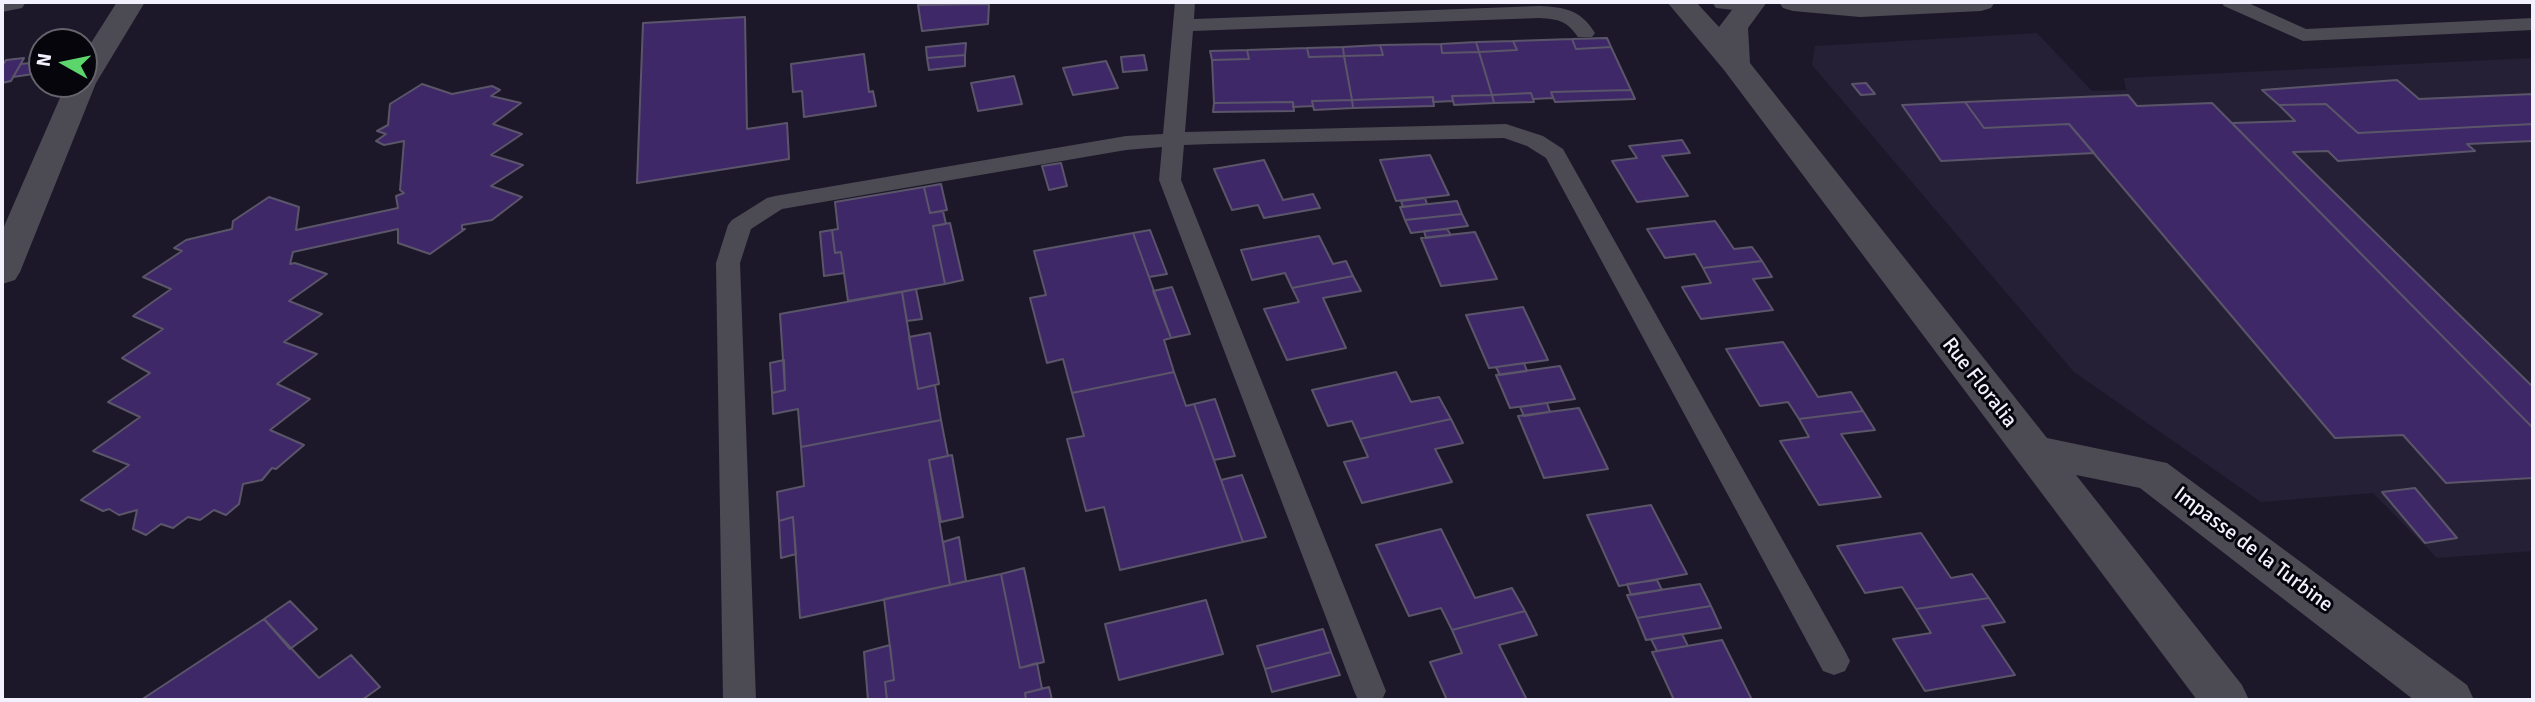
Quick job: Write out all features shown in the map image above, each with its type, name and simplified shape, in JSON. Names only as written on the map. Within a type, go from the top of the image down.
[{"type":"street","points":[[2,3],[12,2]]},
{"type":"street","points":[[98,55],[131,2]]},
{"type":"street","name":"Rue Floralia","points":[[1681,2],[1735,64],[2225,700]]},
{"type":"street","points":[[1726,2],[1743,2]]},
{"type":"street","points":[[1735,64],[1733,27],[1753,2]]},
{"type":"street","points":[[1793,2],[1860,8],[1981,2]]},
{"type":"street","points":[[2,272],[74,98]]},
{"type":"street","name":"Impasse de la Turbine","points":[[2033,452],[2152,474],[2450,700]]},
{"type":"lane","points":[[2231,2],[2303,35],[2533,24]]},
{"type":"lane","points":[[1370,691],[1170,180],[1184,13],[1563,13],[1577,19],[1585,33]]},
{"type":"lane","points":[[739,700],[728,263],[740,225],[775,202],[1126,143],[1174,140],[1506,131],[1535,141],[1555,154],[1834,661]]},
{"type":"shaded area","points":[[2037,33],[2092,91],[2126,90],[2124,78],[2533,58],[2533,551],[2437,558],[2373,493],[2261,502],[2074,372],[1812,65],[1815,46]]},
{"type":"building","points":[[989,4],[988,24],[922,31],[918,5]]},
{"type":"building","points":[[745,17],[747,129],[787,123],[789,159],[637,183],[643,23]]},
{"type":"building","points":[[1607,38],[1611,47],[1576,49],[1572,39]]},
{"type":"building","points":[[1572,39],[1576,49],[1611,47],[1631,90],[1551,92],[1553,98],[1533,99],[1531,93],[1492,95],[1479,52],[1517,50],[1513,41]]},
{"type":"building","points":[[1513,41],[1517,50],[1479,52],[1476,42]]},
{"type":"building","points":[[1476,42],[1479,52],[1442,53],[1441,44]]},
{"type":"building","points":[[966,43],[965,55],[927,58],[926,47]]},
{"type":"building","points":[[1441,44],[1442,53],[1479,52],[1492,95],[1452,96],[1453,101],[1433,102],[1433,97],[1352,100],[1344,56],[1383,55],[1380,45]]},
{"type":"building","points":[[1380,45],[1383,55],[1344,56],[1343,47]]},
{"type":"building","points":[[1343,47],[1344,56],[1309,57],[1307,48]]},
{"type":"building","points":[[1307,48],[1309,57],[1344,56],[1352,100],[1312,101],[1313,106],[1293,107],[1293,102],[1214,103],[1212,60],[1249,59],[1247,50]]},
{"type":"building","points":[[1247,50],[1249,59],[1212,60],[1210,51]]},
{"type":"building","points":[[864,54],[869,92],[873,91],[876,106],[804,117],[802,91],[793,92],[791,64]]},
{"type":"building","points":[[965,55],[965,66],[929,70],[927,58]]},
{"type":"building","points":[[1144,55],[1147,70],[1123,72],[1121,57]]},
{"type":"building","points":[[24,58],[11,81],[2,83],[2,66],[6,60]]},
{"type":"building","points":[[1106,61],[1118,88],[1073,95],[1063,68]]},
{"type":"building","points":[[28,63],[28,75],[13,77],[21,64]]},
{"type":"building","points":[[1014,76],[1022,104],[978,111],[971,83]]},
{"type":"building","points":[[2397,80],[2419,99],[2533,94],[2533,124],[2358,133],[2326,104],[2279,105],[2262,90]]},
{"type":"building","points":[[1866,83],[1875,94],[1861,95],[1852,84]]},
{"type":"building","points":[[422,84],[452,94],[492,86],[500,90],[491,96],[521,103],[493,124],[522,134],[491,155],[523,165],[491,186],[522,197],[492,220],[462,225],[462,229],[465,229],[430,254],[398,243],[398,229],[293,252],[290,264],[295,263],[327,274],[289,301],[322,314],[284,342],[317,354],[277,384],[310,399],[270,430],[304,445],[276,469],[272,468],[262,480],[243,484],[239,504],[226,515],[214,510],[200,520],[188,517],[173,528],[161,524],[146,535],[133,529],[137,510],[119,515],[109,509],[103,511],[81,500],[129,465],[93,451],[140,417],[108,402],[150,373],[122,358],[163,329],[133,316],[171,289],[143,277],[182,251],[174,248],[186,240],[232,229],[233,221],[269,197],[299,207],[296,230],[398,208],[396,196],[404,193],[400,190],[404,141],[384,145],[376,141],[386,134],[377,131],[388,125],[390,104]]},
{"type":"building","points":[[1631,90],[1635,99],[1555,102],[1551,92]]},
{"type":"building","points":[[1531,93],[1534,102],[1494,103],[1492,95]]},
{"type":"building","points":[[1492,95],[1494,103],[1454,105],[1452,96]]},
{"type":"building","points":[[2128,95],[2137,106],[2212,103],[2533,428],[2533,478],[2446,483],[2403,435],[2335,438],[2069,124],[1984,128],[1965,102]]},
{"type":"building","points":[[1433,97],[1434,106],[1353,108],[1352,100]]},
{"type":"building","points":[[1352,100],[1353,108],[1314,110],[1312,101]]},
{"type":"building","points":[[1293,102],[1294,111],[1213,112],[1214,103]]},
{"type":"building","points":[[1965,102],[1984,128],[2069,124],[2094,153],[1941,161],[1902,105]]},
{"type":"building","points":[[2326,104],[2358,133],[2533,124],[2533,141],[2467,144],[2475,151],[2338,161],[2328,151],[2293,152],[2533,387],[2533,428],[2232,123],[2295,121],[2279,105]]},
{"type":"building","points":[[1682,140],[1690,153],[1662,156],[1688,196],[1637,202],[1612,161],[1637,158],[1629,146]]},
{"type":"building","points":[[1430,155],[1449,195],[1396,201],[1380,160]]},
{"type":"building","points":[[1264,160],[1283,200],[1313,194],[1320,208],[1264,218],[1258,205],[1232,210],[1214,169]]},
{"type":"building","points":[[1061,163],[1067,186],[1049,190],[1042,166]]},
{"type":"building","points":[[941,184],[947,210],[930,213],[924,187]]},
{"type":"building","points":[[924,187],[930,213],[943,211],[946,224],[933,226],[945,284],[848,301],[841,252],[835,253],[832,230],[838,229],[835,202]]},
{"type":"building","points":[[1425,198],[1427,204],[1403,207],[1401,201]]},
{"type":"building","points":[[1457,201],[1462,214],[1405,220],[1400,207]]},
{"type":"building","points":[[1462,214],[1468,226],[1411,233],[1405,220]]},
{"type":"building","points":[[1715,221],[1734,249],[1752,247],[1762,261],[1703,268],[1695,254],[1665,258],[1647,229]]},
{"type":"building","points":[[950,223],[963,280],[945,284],[933,226]]},
{"type":"building","points":[[1447,229],[1451,235],[1426,238],[1424,231]]},
{"type":"building","points":[[832,230],[835,253],[841,252],[844,273],[824,276],[820,232]]},
{"type":"building","points":[[1150,230],[1167,274],[1149,277],[1133,233]]},
{"type":"building","points":[[1475,232],[1497,279],[1441,286],[1421,238]]},
{"type":"building","points":[[1133,233],[1171,338],[1164,340],[1174,372],[1072,393],[1063,359],[1047,363],[1030,298],[1046,295],[1034,251]]},
{"type":"building","points":[[1319,236],[1333,264],[1346,261],[1353,276],[1292,288],[1285,273],[1252,280],[1241,250]]},
{"type":"building","points":[[1762,261],[1772,277],[1753,279],[1773,310],[1701,319],[1682,287],[1711,283],[1703,268]]},
{"type":"building","points":[[1353,276],[1361,291],[1323,298],[1346,348],[1287,360],[1264,309],[1299,302],[1292,288]]},
{"type":"building","points":[[1172,287],[1190,334],[1171,338],[1153,291]]},
{"type":"building","points":[[916,289],[922,319],[907,321],[902,292]]},
{"type":"building","points":[[902,292],[918,389],[935,385],[941,420],[801,447],[798,409],[773,414],[772,393],[785,390],[780,314]]},
{"type":"building","points":[[1523,307],[1548,360],[1489,368],[1466,315]]},
{"type":"building","points":[[930,333],[939,384],[918,389],[909,337]]},
{"type":"building","points":[[1783,342],[1818,397],[1851,392],[1863,411],[1799,419],[1788,402],[1760,406],[1726,349]]},
{"type":"building","points":[[784,360],[785,390],[772,393],[770,363]]},
{"type":"building","points":[[1524,363],[1527,371],[1500,375],[1496,367]]},
{"type":"building","points":[[1560,366],[1575,399],[1510,408],[1496,375]]},
{"type":"building","points":[[1174,372],[1186,406],[1194,404],[1243,542],[1120,570],[1104,507],[1086,511],[1067,439],[1084,436],[1072,393]]},
{"type":"building","points":[[1396,372],[1411,402],[1439,397],[1451,419],[1360,439],[1352,421],[1328,426],[1312,390]]},
{"type":"building","points":[[1215,399],[1235,456],[1214,460],[1194,404]]},
{"type":"building","points":[[1547,403],[1550,412],[1524,416],[1520,407]]},
{"type":"building","points":[[1579,408],[1608,469],[1544,478],[1518,416]]},
{"type":"building","points":[[1863,411],[1875,430],[1841,434],[1881,497],[1819,505],[1780,441],[1809,437],[1799,419]]},
{"type":"building","points":[[1451,419],[1463,443],[1435,449],[1452,482],[1362,503],[1344,462],[1368,457],[1360,439]]},
{"type":"building","points":[[941,420],[948,456],[929,460],[950,585],[800,618],[793,517],[779,521],[777,492],[804,486],[801,447]]},
{"type":"building","points":[[952,455],[963,517],[941,522],[929,460]]},
{"type":"building","points":[[1242,475],[1266,537],[1243,542],[1221,480]]},
{"type":"building","points":[[2415,488],[2457,538],[2425,543],[2382,492]]},
{"type":"building","points":[[1651,505],[1687,574],[1619,586],[1587,515]]},
{"type":"building","points":[[793,517],[796,554],[781,558],[779,521]]},
{"type":"building","points":[[1441,529],[1475,598],[1512,588],[1525,611],[1452,630],[1441,608],[1409,616],[1376,545]]},
{"type":"building","points":[[1921,533],[1951,578],[1972,574],[1989,598],[1916,609],[1902,587],[1865,593],[1837,546]]},
{"type":"building","points":[[959,537],[966,581],[950,585],[943,542]]},
{"type":"building","points":[[1024,568],[1044,662],[1020,668],[1001,574]]},
{"type":"building","points":[[1001,574],[1020,668],[1037,663],[1042,689],[1025,693],[1026,700],[887,700],[885,682],[894,680],[884,599]]},
{"type":"building","points":[[1657,580],[1662,590],[1631,595],[1627,584]]},
{"type":"building","points":[[1700,584],[1711,606],[1637,618],[1627,595]]},
{"type":"building","points":[[1989,598],[2005,622],[1982,626],[2015,675],[1925,691],[1893,639],[1931,633],[1916,609]]},
{"type":"building","points":[[1206,600],[1223,654],[1119,680],[1105,624]]},
{"type":"building","points":[[290,601],[317,629],[290,649],[264,619]]},
{"type":"building","points":[[1711,606],[1721,628],[1646,640],[1637,618]]},
{"type":"building","points":[[1525,611],[1537,635],[1499,645],[1527,700],[1447,700],[1430,662],[1462,653],[1452,630]]},
{"type":"building","points":[[264,619],[319,678],[351,655],[380,687],[362,700],[141,700]]},
{"type":"building","points":[[1323,629],[1331,652],[1265,669],[1257,646]]},
{"type":"building","points":[[1682,634],[1688,646],[1657,651],[1651,639]]},
{"type":"building","points":[[1722,640],[1752,700],[1674,700],[1652,652]]},
{"type":"building","points":[[890,645],[894,680],[885,682],[887,700],[868,700],[864,652]]},
{"type":"building","points":[[1331,652],[1340,675],[1272,692],[1265,669]]},
{"type":"building","points":[[1049,687],[1052,700],[1026,700],[1025,693]]}]
